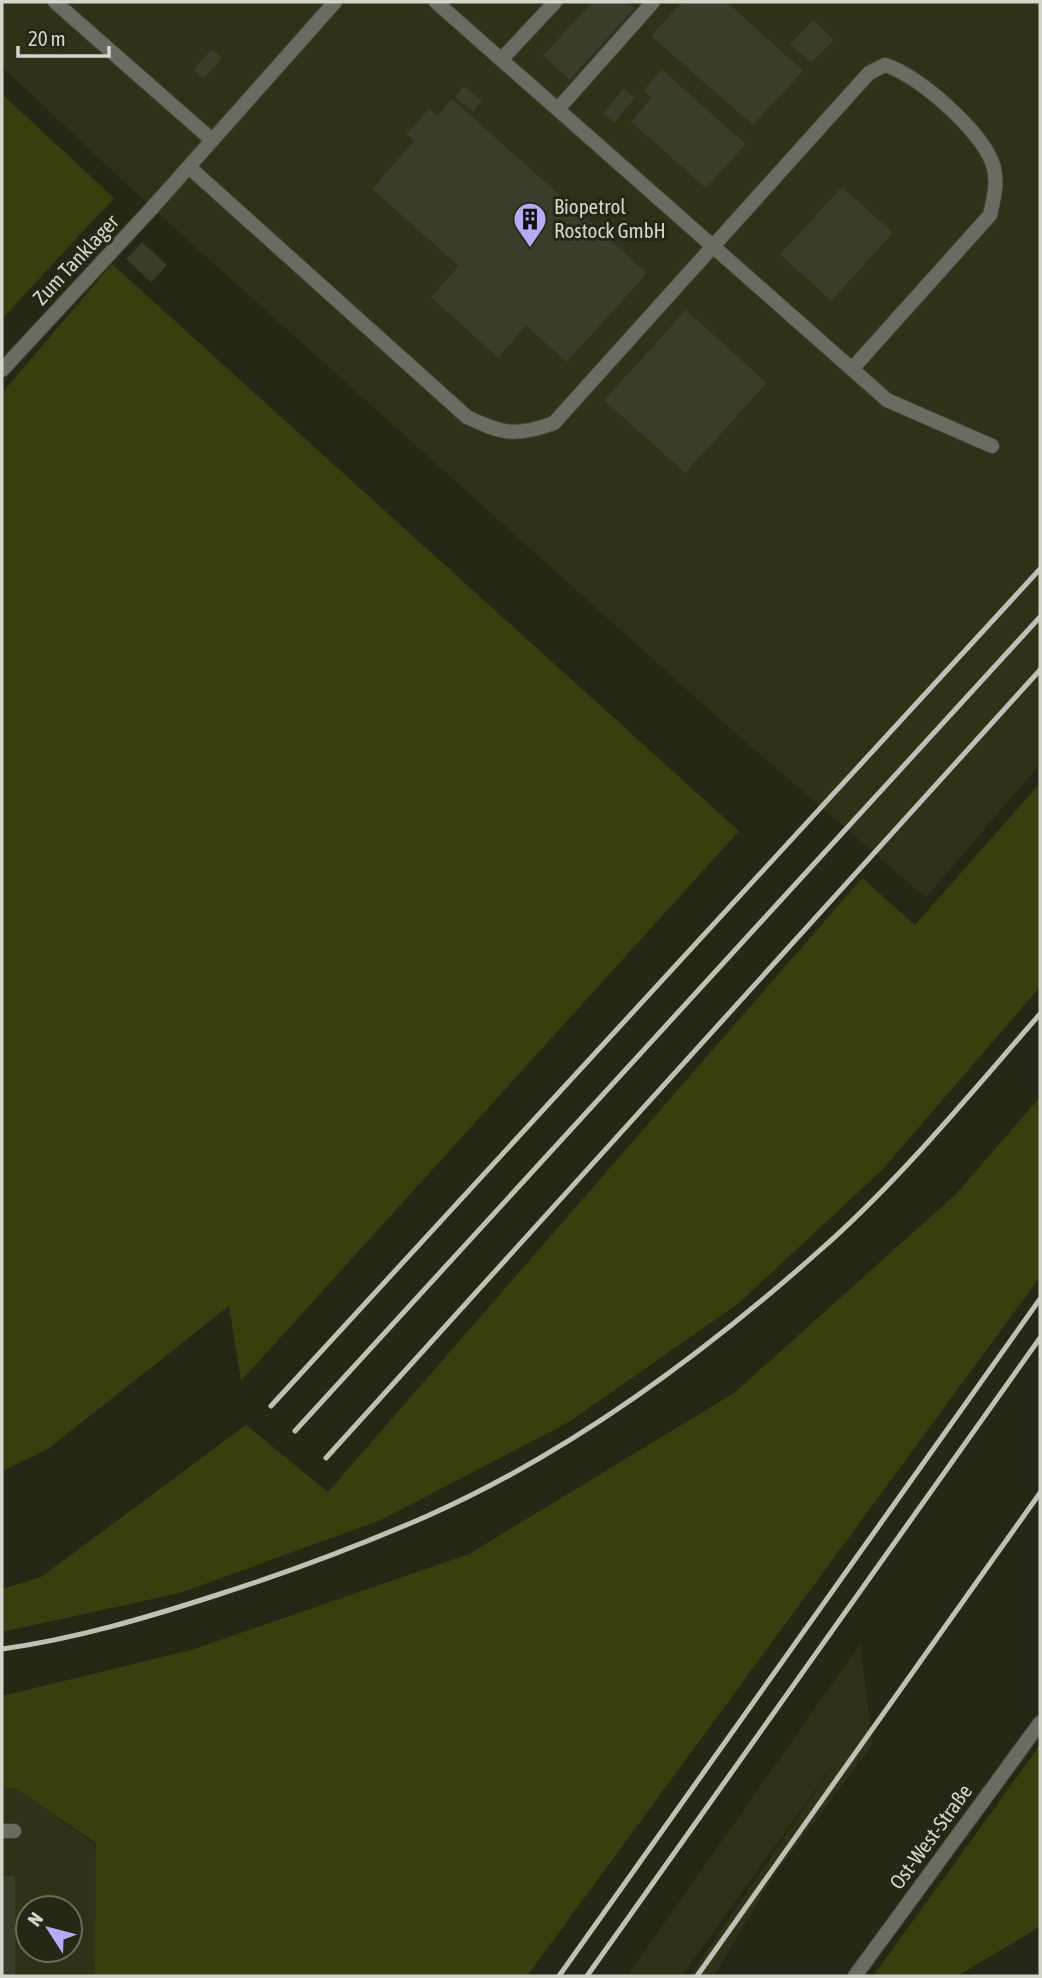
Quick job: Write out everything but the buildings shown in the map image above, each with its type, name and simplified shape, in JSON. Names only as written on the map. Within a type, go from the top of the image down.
[{"type":"street","points":[[55,2],[212,140]]},
{"type":"street","name":"Zum Tanklager","points":[[2,370],[152,208],[335,2]]},
{"type":"street","points":[[436,2],[887,400],[992,446]]},
{"type":"street","points":[[502,59],[555,2]]},
{"type":"street","points":[[558,109],[653,2]]},
{"type":"street","points":[[189,167],[467,417],[500,433],[528,433],[554,423],[869,73],[885,65],[904,71],[975,134],[992,162],[997,187],[990,215],[852,369]]},
{"type":"street","name":"Ost-West-Straße","points":[[855,1976],[1040,1723]]},
{"type":"shaded area","points":[[2,2],[1040,2],[1040,764],[926,898],[726,725],[152,208],[2,67]]},
{"type":"shaded area","points":[[2,94],[114,198],[2,319]]},
{"type":"shaded area","points":[[112,264],[739,831],[241,1381],[229,1306],[48,1449],[2,1471],[2,393]]},
{"type":"shaded area","points":[[1040,783],[1040,987],[882,1170],[739,1303],[569,1422],[381,1520],[180,1593],[2,1632],[2,1589],[41,1577],[246,1425],[328,1492],[862,878],[915,925]]},
{"type":"shaded area","points":[[1040,1097],[1040,1277],[527,1976],[95,1976],[96,1843],[16,1789],[2,1788],[2,1696],[191,1650],[469,1554],[734,1393],[956,1194]]},
{"type":"shaded area","points":[[860,1644],[873,1744],[772,1878],[714,1976],[690,1976],[843,1751],[682,1976],[627,1976]]},
{"type":"shaded area","points":[[1040,1745],[1040,1927],[957,1976],[873,1976]]},
{"type":"shaded area","points":[[2,1788],[16,1789],[286,1976],[2,1976]]},
{"type":"railway","points":[[271,1406],[1040,569]]},
{"type":"railway","points":[[295,1431],[1040,617]]},
{"type":"railway","points":[[326,1458],[1040,670]]},
{"type":"railway","points":[[2,1649],[139,1619],[246,1586],[323,1558],[425,1517],[478,1492],[581,1433],[680,1365],[773,1291],[848,1225],[933,1137],[1040,1014]]},
{"type":"railway","points":[[559,1976],[1040,1299]]},
{"type":"railway","points":[[587,1976],[1040,1338]]},
{"type":"railway","points":[[697,1976],[1040,1493]]},
{"type":"place","name":"Biopetrol Rostock GmbH","points":[[530,249]]}]
